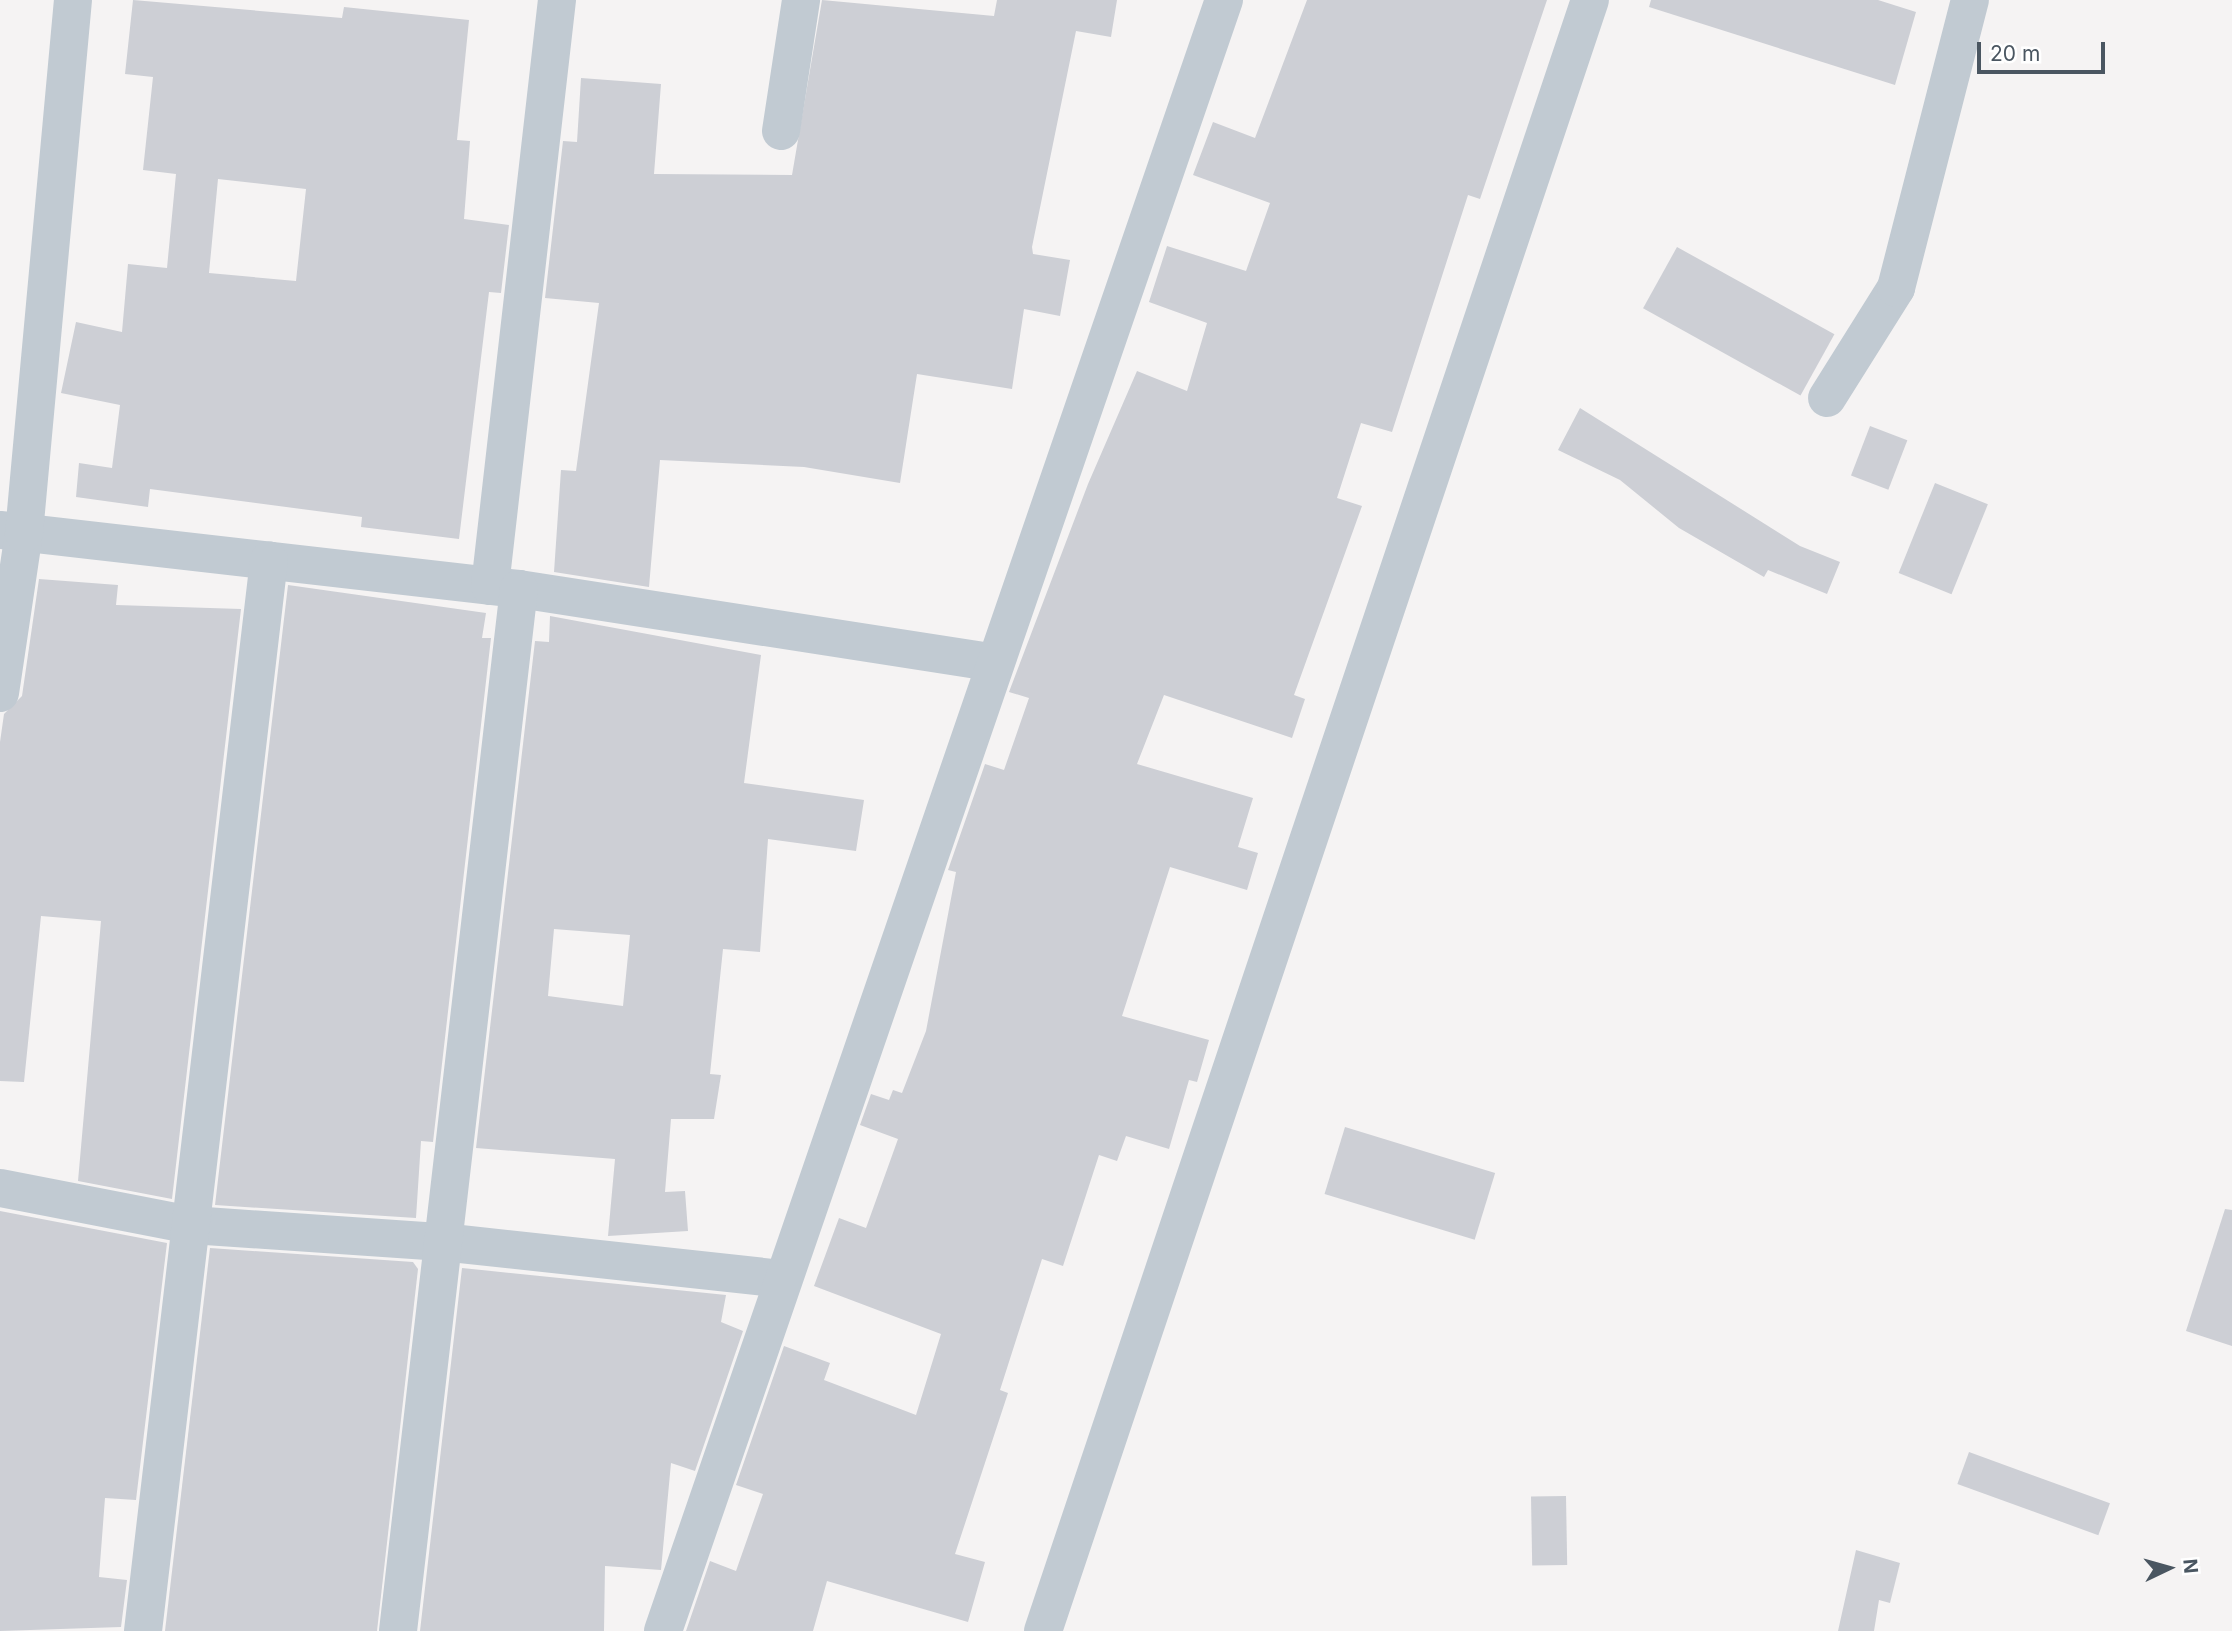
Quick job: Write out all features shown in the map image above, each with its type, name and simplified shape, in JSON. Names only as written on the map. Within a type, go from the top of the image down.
[{"type":"street","points":[[0,693],[12,531],[73,0]]},
{"type":"street","points":[[398,1631],[442,1242],[556,0]]},
{"type":"street","points":[[781,131],[801,0]]},
{"type":"street","points":[[663,1631],[993,662],[1224,0]]},
{"type":"street","points":[[1043,1631],[1590,0]]},
{"type":"street","points":[[1828,398],[1872,336],[1905,265],[1970,0]]},
{"type":"street","points":[[12,531],[504,587],[993,662]]},
{"type":"street","points":[[144,1631],[269,560]]},
{"type":"street","points":[[0,1188],[191,1225],[442,1242],[783,1279]]},
{"type":"building","points":[[133,0],[342,18],[344,7],[469,20],[457,140],[470,141],[464,219],[509,225],[501,293],[489,292],[459,539],[361,527],[362,517],[150,489],[148,507],[76,497],[79,463],[112,468],[120,405],[61,393],[76,322],[122,332],[128,264],[167,268],[176,174],[143,170],[153,77],[125,74]],"holes":[[[218,179],[306,189],[296,281],[209,273]]]},
{"type":"building","points":[[822,0],[994,16],[997,0],[1117,0],[1111,37],[1076,31],[1032,247],[1033,254],[1070,260],[1060,316],[1024,309],[1012,389],[917,374],[900,483],[804,467],[660,460],[649,587],[554,572],[561,470],[576,471],[599,303],[545,298],[563,141],[577,142],[581,78],[661,84],[654,174],[792,175]]},
{"type":"building","points":[[1307,0],[1547,0],[1480,199],[1468,195],[1392,432],[1361,423],[1337,498],[1362,506],[1294,695],[1305,699],[1292,738],[1164,695],[1137,764],[1253,798],[1238,847],[1258,853],[1247,890],[1170,867],[1122,1016],[1209,1040],[1197,1082],[1189,1080],[1169,1149],[1126,1136],[1117,1161],[1099,1155],[1063,1266],[1042,1259],[1000,1390],[1008,1393],[955,1554],[985,1562],[968,1622],[827,1581],[813,1631],[686,1631],[710,1561],[736,1571],[763,1494],[736,1485],[784,1346],[830,1363],[824,1380],[916,1415],[941,1334],[814,1286],[839,1218],[866,1228],[898,1139],[860,1125],[871,1094],[889,1100],[893,1090],[902,1093],[926,1031],[956,872],[948,870],[985,764],[1004,770],[1029,698],[1009,692],[1088,484],[1137,371],[1187,391],[1207,323],[1149,302],[1167,246],[1246,271],[1270,203],[1193,175],[1213,122],[1255,138]]},
{"type":"building","points":[[1651,0],[1878,0],[1916,12],[1895,85],[1649,7]]},
{"type":"building","points":[[1677,247],[1834,334],[1800,395],[1643,308]]},
{"type":"building","points":[[1580,408],[1800,546],[1840,562],[1827,594],[1768,570],[1764,577],[1679,528],[1620,480],[1558,450]]},
{"type":"building","points":[[1870,426],[1907,440],[1888,490],[1851,475]]},
{"type":"building","points":[[1935,483],[1988,504],[1952,594],[1899,573]]},
{"type":"building","points":[[39,579],[118,585],[116,605],[241,609],[172,1199],[78,1181],[101,921],[41,916],[24,1082],[0,1081],[0,742],[4,714],[22,696]]},
{"type":"building","points":[[288,585],[486,613],[482,638],[491,638],[433,1142],[421,1141],[416,1218],[215,1205]]},
{"type":"building","points":[[550,616],[761,655],[744,783],[864,800],[856,851],[768,839],[760,952],[723,949],[710,1074],[721,1075],[714,1119],[671,1119],[665,1192],[685,1191],[688,1231],[608,1236],[615,1159],[476,1148],[535,641],[549,642]],"holes":[[[554,929],[630,935],[623,1006],[548,996]]]},
{"type":"building","points":[[1345,1127],[1495,1173],[1475,1240],[1325,1194]]},
{"type":"building","points":[[2225,1209],[2232,1210],[2232,1346],[2186,1331]]},
{"type":"building","points":[[0,1211],[167,1243],[136,1500],[105,1498],[99,1577],[127,1580],[121,1627],[0,1631]]},
{"type":"building","points":[[210,1248],[413,1262],[418,1269],[377,1631],[165,1631]]},
{"type":"building","points":[[462,1268],[726,1295],[721,1322],[743,1331],[695,1471],[671,1463],[661,1570],[605,1566],[604,1631],[420,1631]]},
{"type":"building","points":[[1969,1452],[2110,1503],[2098,1535],[1957,1484]]},
{"type":"building","points":[[1566,1496],[1567,1565],[1532,1566],[1531,1497]]},
{"type":"building","points":[[1856,1550],[1900,1563],[1890,1603],[1879,1600],[1874,1631],[1838,1631]]}]
